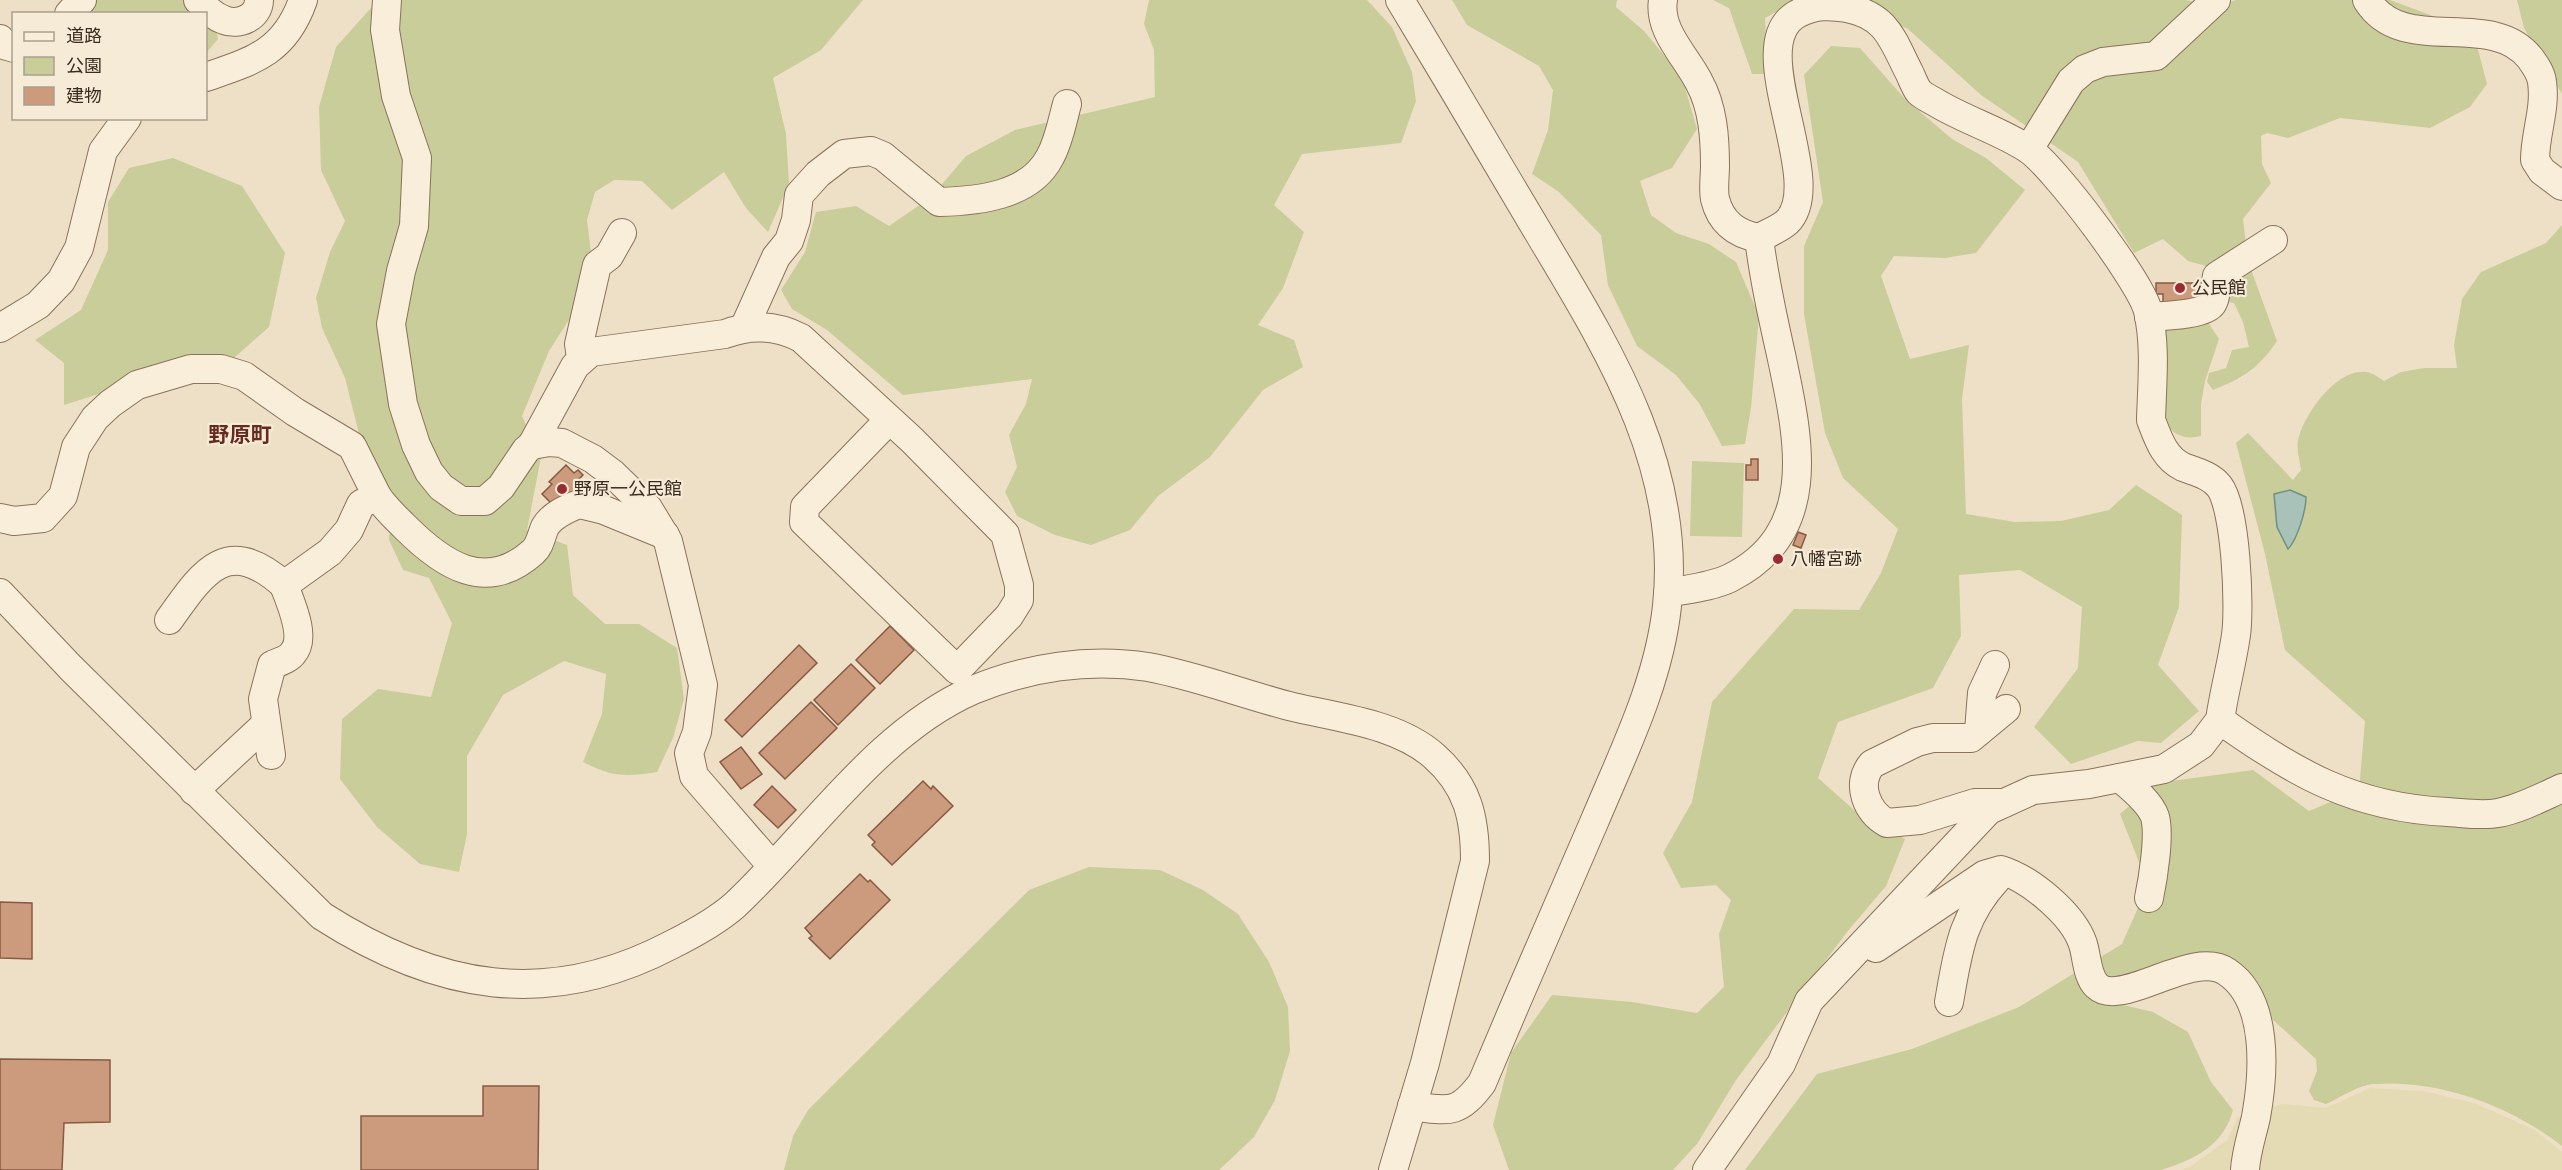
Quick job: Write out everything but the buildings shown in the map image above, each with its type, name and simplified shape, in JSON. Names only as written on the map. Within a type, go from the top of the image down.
[{"type":"street","points":[[71,12],[82,0]]},
{"type":"street","points":[[198,0],[211,13],[228,21],[240,21],[250,17],[258,8],[259,0]]},
{"type":"street","points":[[207,77],[251,62],[267,52],[282,40],[298,17],[303,0]]},
{"type":"street","points":[[387,0],[385,30],[396,96],[417,158],[414,226],[401,272],[391,324],[403,404],[416,445],[429,472],[441,487],[461,501],[485,501],[501,487],[532,445],[581,358],[579,344],[597,266],[609,256],[622,233]]},
{"type":"street","points":[[1400,0],[1611,355],[1646,436],[1664,501],[1668,593],[1659,651],[1647,692],[1482,1083],[1468,1102],[1446,1111],[1412,1106]]},
{"type":"street","points":[[1663,0],[1662,7],[1671,39],[1700,83],[1715,133],[1715,198],[1726,220],[1739,234],[1759,238],[1787,222],[1796,205],[1796,165],[1779,74],[1778,36],[1784,24],[1814,6],[1833,6],[1874,17],[1885,27],[1920,93],[1954,114],[2029,150],[2115,252],[2137,285],[2149,317],[2153,374],[2151,420],[2160,445],[2170,459],[2215,482],[2221,488],[2228,505],[2235,560],[2237,613],[2236,634],[2220,720],[2201,745],[2164,769],[2120,778],[2033,790],[1989,810],[1809,1001],[1781,1064],[1707,1170]]},
{"type":"street","points":[[2029,150],[2071,81],[2085,69],[2103,62],[2156,56],[2213,0]]},
{"type":"street","points":[[2367,0],[2373,10],[2401,27],[2494,35],[2523,49],[2536,66],[2542,80],[2542,115],[2535,160],[2542,171],[2562,186]]},
{"type":"street","points":[[0,39],[4,45],[12,47]]},
{"type":"street","points":[[745,326],[776,257],[789,241],[799,195],[818,174],[844,153],[872,151],[883,156],[939,202],[985,199],[1024,184],[1043,168],[1059,136],[1067,104]]},
{"type":"street","points":[[0,328],[38,305],[61,281],[79,248],[103,152],[126,120]]},
{"type":"street","points":[[1668,593],[1717,583],[1749,567],[1767,550],[1781,531],[1794,500],[1799,459],[1786,381],[1763,273],[1759,238]]},
{"type":"street","points":[[2149,317],[2189,313],[2208,308],[2214,303],[2217,276],[2273,240]]},
{"type":"street","points":[[0,592],[194,791],[322,916],[363,942],[406,962],[468,980],[531,985],[591,976],[646,958],[695,932],[733,907],[882,753],[920,722],[963,681],[1019,600],[1019,585],[1005,534],[889,420],[801,338],[784,329],[745,326],[725,334],[604,349],[581,358]]},
{"type":"street","points":[[0,518],[14,521],[43,518],[63,496],[73,453],[81,437],[95,418],[110,404],[137,385],[191,369],[221,369],[244,376],[295,412],[352,446],[385,508],[415,537],[442,558],[471,572],[500,572],[514,567],[536,549],[552,518],[579,504],[604,510],[665,535]]},
{"type":"street","points":[[889,420],[806,507],[804,522],[963,681]]},
{"type":"street","points":[[532,445],[562,443],[593,459],[637,495],[665,535],[703,685],[698,732],[689,753],[694,776],[772,866]]},
{"type":"street","points":[[284,585],[330,552],[349,530],[361,504],[377,496]]},
{"type":"street","points":[[169,620],[191,589],[217,564],[242,561],[267,570],[284,585],[297,627],[297,646],[288,658],[272,665],[263,699],[271,755]]},
{"type":"street","points":[[963,681],[1052,667],[1103,664],[1147,667],[1368,725],[1409,739],[1434,756],[1458,783],[1469,805],[1475,828],[1475,861],[1425,1064],[1393,1170]]},
{"type":"street","points":[[1979,731],[1982,693],[1995,665]]},
{"type":"street","points":[[2004,803],[1975,803],[1920,820],[1887,823],[1875,814],[1867,803],[1864,785],[1872,764],[1917,742],[1933,738],[1971,738],[2006,709]]},
{"type":"street","points":[[2220,720],[2297,771],[2331,788],[2358,798],[2405,808],[2498,813],[2562,788]]},
{"type":"street","points":[[194,791],[266,724]]},
{"type":"street","points":[[2120,778],[2135,790],[2155,818],[2154,871],[2149,898]]},
{"type":"street","points":[[1842,965],[1881,945],[1984,875],[2001,870],[2032,887],[2066,914],[2083,942],[2090,975],[2098,987],[2103,990],[2139,986],[2201,965],[2223,969],[2243,987],[2256,1017],[2260,1076],[2258,1105],[2245,1170]]},
{"type":"street","points":[[1948,1002],[1968,919],[2001,870]]},
{"type":"shaded area","points":[[2370,1088],[2423,1091],[2474,1103],[2535,1130],[2562,1152],[2562,1170],[2180,1170],[2190,1167],[2227,1140],[2238,1117],[2282,1104],[2326,1108]]},
{"type":"green space","points":[[91,0],[217,0],[215,25],[218,39],[207,52],[207,12],[82,12]]},
{"type":"green space","points":[[378,0],[863,0],[821,50],[773,78],[786,134],[789,184],[768,232],[746,208],[724,172],[672,210],[642,181],[614,180],[595,192],[587,220],[592,261],[581,301],[549,351],[522,416],[541,457],[527,530],[567,545],[573,595],[605,624],[639,624],[677,648],[684,699],[673,738],[657,772],[627,775],[602,771],[583,762],[602,714],[606,674],[564,661],[503,695],[467,756],[467,834],[459,872],[420,864],[377,827],[340,779],[342,719],[378,689],[431,697],[452,623],[429,578],[403,570],[389,540],[392,504],[361,442],[345,378],[322,328],[316,298],[330,252],[345,221],[321,170],[319,107],[336,47]]},
{"type":"green space","points":[[1149,0],[1367,0],[1392,27],[1412,72],[1416,101],[1401,143],[1302,154],[1274,205],[1304,232],[1283,288],[1258,325],[1294,340],[1303,367],[1263,390],[1210,457],[1158,496],[1130,530],[1091,545],[1055,535],[1017,516],[1005,492],[1017,467],[1009,435],[1026,404],[1032,379],[903,395],[827,330],[792,309],[781,290],[805,252],[816,212],[856,206],[889,226],[931,197],[966,156],[1015,130],[1155,97],[1154,50],[1144,24]]},
{"type":"green space","points":[[1452,0],[1617,0],[1616,7],[1644,31],[1682,77],[1697,129],[1672,168],[1640,181],[1651,215],[1676,233],[1709,244],[1736,262],[1759,316],[1751,408],[1745,444],[1722,446],[1699,403],[1676,375],[1637,346],[1608,285],[1601,235],[1559,192],[1532,174],[1548,130],[1553,90],[1539,66],[1467,25]]},
{"type":"green space","points":[[1713,0],[1798,0],[1765,18],[1768,74],[1752,74],[1729,8]]},
{"type":"green space","points":[[1818,0],[2185,0],[2217,6],[2236,0],[2390,0],[2449,22],[2477,46],[2487,84],[2470,107],[2430,128],[2340,118],[2288,138],[2267,133],[2261,136],[2262,164],[2271,183],[2243,219],[2248,261],[2277,341],[2249,372],[2213,390],[2207,382],[2209,373],[2226,368],[2232,350],[2249,347],[2243,322],[2234,303],[2216,300],[2206,266],[2188,261],[2163,239],[2134,253],[2078,162],[1981,95],[1908,29],[1850,3]]},
{"type":"green space","points":[[2517,0],[2562,0],[2562,94],[2524,28]]},
{"type":"green space","points":[[1831,46],[1860,48],[1905,99],[1952,139],[1986,158],[2025,190],[1976,253],[1945,258],[1894,256],[1881,276],[1910,359],[1969,345],[1962,399],[1966,514],[2015,522],[2061,521],[2109,510],[2136,485],[2182,515],[2179,607],[2158,665],[2199,711],[2161,743],[2138,741],[2071,764],[2034,727],[2078,668],[2082,607],[2020,570],[1959,575],[1961,636],[1933,688],[1838,722],[1818,778],[1862,817],[1905,839],[1886,886],[1847,932],[1736,1080],[1697,1144],[1673,1170],[1509,1170],[1493,1125],[1511,1053],[1552,995],[1632,1002],[1697,1013],[1724,987],[1719,934],[1731,900],[1716,885],[1681,888],[1663,853],[1692,802],[1712,702],[1794,609],[1859,610],[1881,573],[1898,529],[1843,478],[1825,433],[1804,314],[1804,246],[1823,202],[1804,75]]},
{"type":"green space","points":[[173,158],[242,186],[285,253],[269,327],[227,364],[168,360],[124,386],[64,405],[64,363],[35,340],[81,310],[108,250],[108,202],[129,168]]},
{"type":"green space","points":[[2562,225],[2562,1146],[2497,1107],[2473,1098],[2423,1086],[2373,1084],[2355,1089],[2326,1104],[2314,1100],[2309,1091],[2317,1071],[2316,1059],[2273,1020],[2266,1001],[2213,973],[2098,999],[2153,1012],[2188,1032],[2211,1082],[2233,1110],[2223,1133],[2215,1142],[2185,1161],[2161,1170],[1745,1170],[1817,1074],[1912,1049],[2019,1007],[2122,944],[2148,885],[2120,814],[2156,783],[2253,770],[2309,811],[2359,790],[2365,721],[2285,650],[2265,554],[2236,443],[2248,433],[2293,480],[2301,470],[2297,448],[2301,430],[2314,406],[2333,385],[2356,372],[2374,374],[2384,381],[2401,372],[2424,368],[2457,368],[2454,345],[2462,299],[2481,272],[2546,243]]},
{"type":"green space","points":[[2205,318],[2219,339],[2205,381],[2201,404],[2201,436],[2186,437],[2172,431],[2163,416],[2160,328]]},
{"type":"green space","points":[[1692,461],[1744,463],[1742,537],[1690,536]]},
{"type":"green space","points":[[1089,867],[1160,870],[1203,890],[1238,914],[1269,962],[1288,1007],[1290,1051],[1275,1100],[1254,1137],[1219,1170],[784,1170],[793,1136],[808,1110],[1029,890]]},
{"type":"water","points":[[2290,490],[2306,497],[2300,525],[2288,549],[2277,527],[2274,494]]},
{"type":"place","name":"公民館","points":[[2180,288]]},
{"type":"place","name":"野原一公民館","points":[[562,489]]},
{"type":"place","name":"八幡宮跡","points":[[1778,559]]},
{"type":"district","name":"野原町","points":[[240,435]]}]
